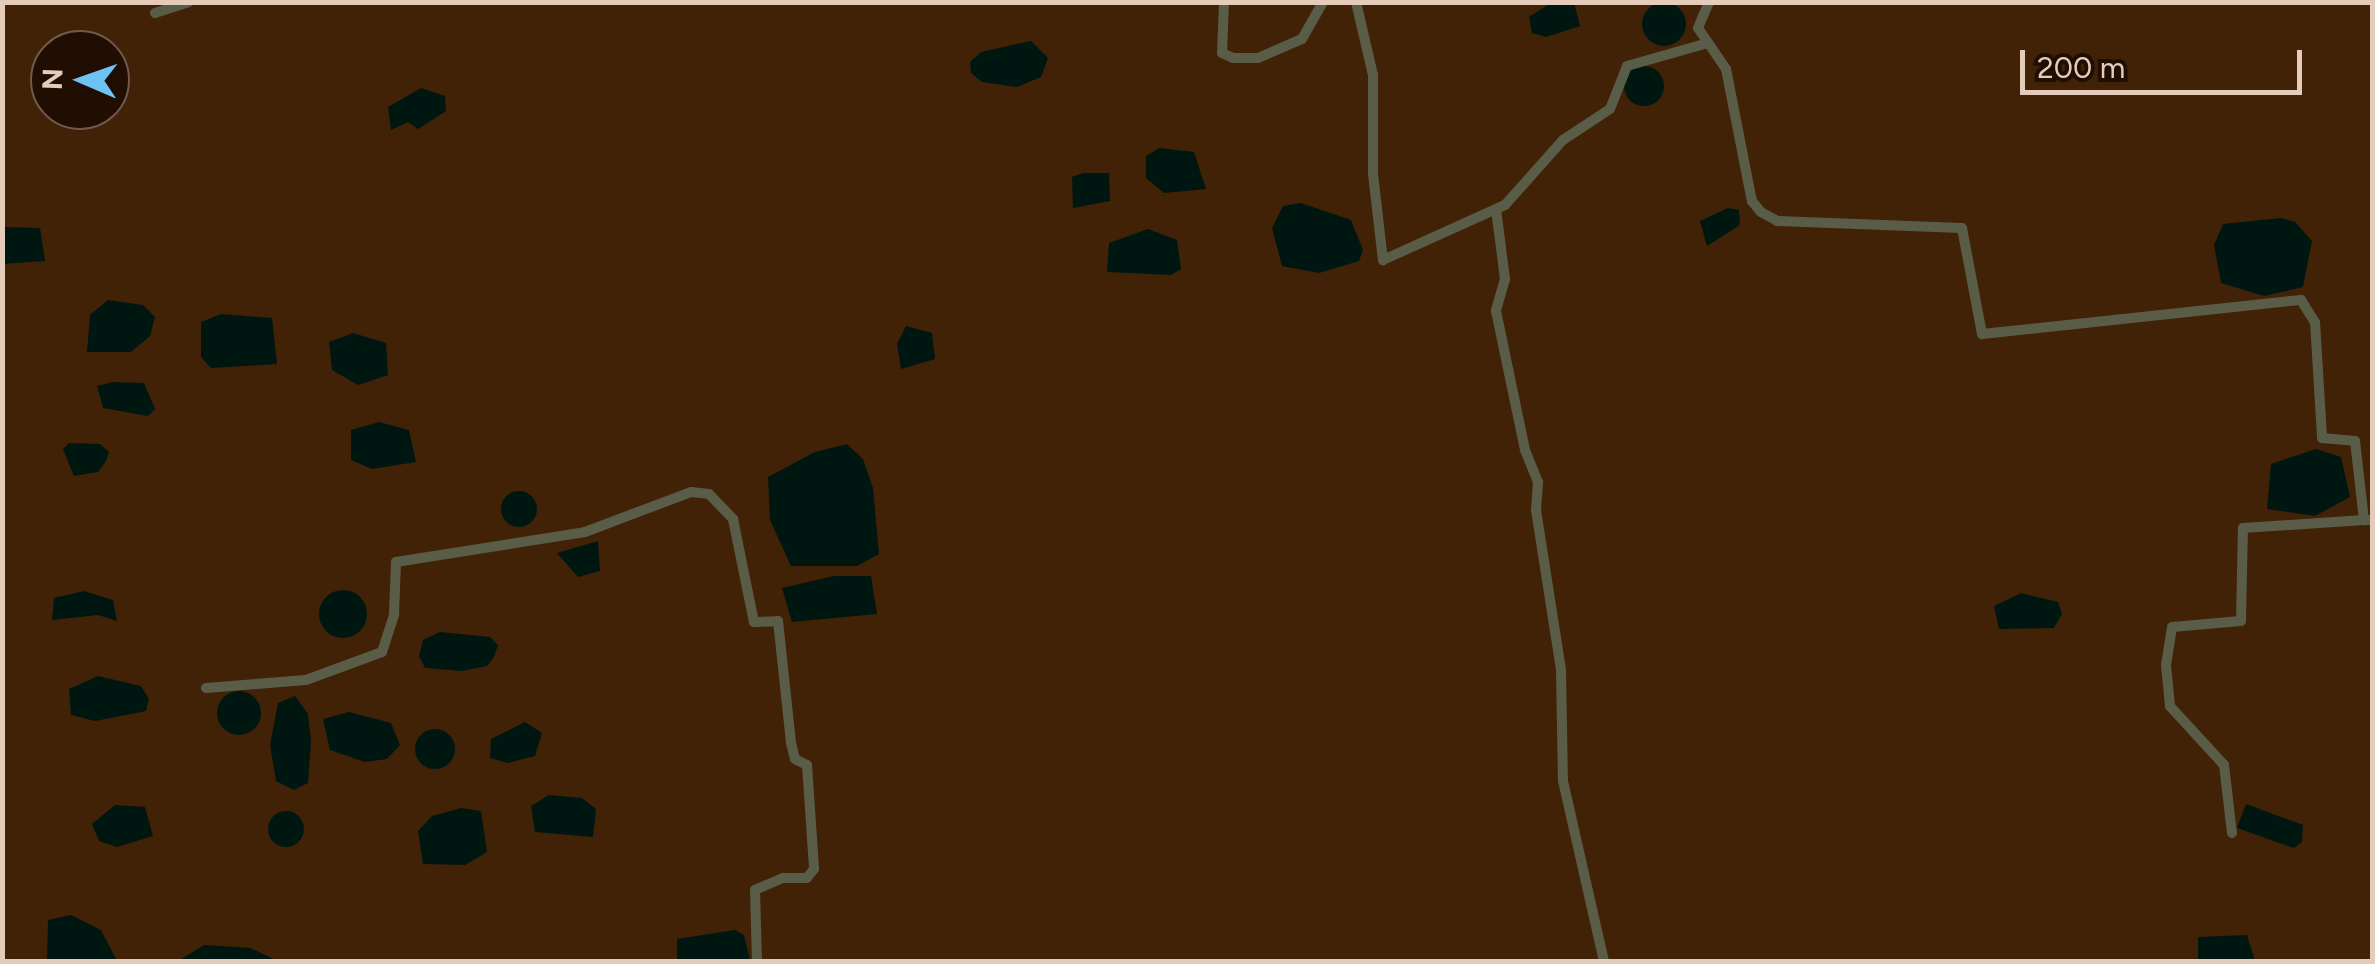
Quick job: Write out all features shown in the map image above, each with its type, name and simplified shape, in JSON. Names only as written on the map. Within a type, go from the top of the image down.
[{"type":"street","points":[[155,13],[188,2]]},
{"type":"street","points":[[1224,2],[1222,53],[1234,58],[1258,58],[1302,39],[1323,2]]},
{"type":"street","points":[[1356,2],[1373,74],[1373,174],[1383,260],[1496,209],[1530,183],[1563,140],[1610,109],[1627,66],[1708,43]]},
{"type":"street","points":[[1709,2],[1698,28],[1726,69],[1752,200],[1761,212],[1776,221],[1962,228],[1982,334],[2301,300],[2315,322],[2322,438],[2355,440],[2368,520],[2243,528],[2241,621],[2172,627],[2168,636],[2170,706],[2224,764],[2232,833]]},
{"type":"street","points":[[1496,209],[1505,280],[1496,311],[1525,450],[1538,482],[1536,510],[1560,670],[1563,781],[1604,962]]},
{"type":"street","points":[[206,688],[306,680],[382,652],[394,614],[396,562],[586,532],[691,492],[709,494],[733,519],[754,622],[778,621],[790,743],[795,759],[807,765],[814,868],[807,878],[783,878],[755,890],[758,962]]},
{"type":"water","points":[[1574,2],[1580,26],[1546,37],[1532,33],[1529,17],[1549,4]]},
{"type":"water","points":[[1664,2],[1679,9],[1686,24],[1679,39],[1664,46],[1649,39],[1642,24],[1649,9]]},
{"type":"water","points":[[1031,41],[1048,58],[1041,77],[1017,87],[982,82],[971,73],[970,62],[981,52]]},
{"type":"water","points":[[1644,66],[1658,72],[1664,86],[1658,100],[1644,106],[1630,100],[1624,86],[1630,72]]},
{"type":"water","points":[[421,88],[445,96],[446,111],[418,129],[408,122],[391,130],[388,107]]},
{"type":"water","points":[[1159,148],[1194,152],[1206,189],[1164,193],[1146,178],[1146,156]]},
{"type":"water","points":[[1109,173],[1110,201],[1073,208],[1072,177]]},
{"type":"water","points":[[1301,203],[1351,220],[1363,250],[1359,261],[1319,273],[1282,266],[1272,228],[1283,206]]},
{"type":"water","points":[[1728,208],[1739,210],[1740,225],[1707,246],[1700,221]]},
{"type":"water","points":[[2281,218],[2295,222],[2312,241],[2303,287],[2264,296],[2221,283],[2214,245],[2223,224]]},
{"type":"water","points":[[3,227],[40,228],[45,261],[3,264]]},
{"type":"water","points":[[1148,229],[1177,240],[1181,269],[1171,275],[1107,272],[1109,243]]},
{"type":"water","points":[[108,300],[143,305],[155,317],[150,336],[131,352],[87,352],[90,315]]},
{"type":"water","points":[[221,314],[272,318],[277,364],[211,368],[201,357],[201,322]]},
{"type":"water","points":[[906,326],[932,333],[935,359],[901,369],[897,344]]},
{"type":"water","points":[[353,333],[386,343],[388,375],[358,385],[332,370],[329,342]]},
{"type":"water","points":[[144,383],[155,409],[148,416],[103,408],[97,386]]},
{"type":"water","points":[[379,422],[409,430],[416,462],[372,469],[351,460],[351,430]]},
{"type":"water","points":[[69,443],[100,444],[109,452],[106,461],[98,472],[74,476],[63,449]]},
{"type":"water","points":[[847,444],[863,459],[873,488],[879,554],[857,566],[791,566],[770,520],[768,477],[815,452]]},
{"type":"water","points":[[2316,449],[2341,457],[2350,497],[2315,516],[2267,509],[2271,464]]},
{"type":"water","points":[[519,491],[532,496],[537,509],[532,522],[519,527],[506,522],[501,509],[506,496]]},
{"type":"water","points":[[598,541],[600,571],[578,577],[557,553]]},
{"type":"water","points":[[834,576],[871,576],[877,614],[792,622],[782,588]]},
{"type":"water","points":[[343,590],[360,597],[367,614],[360,631],[343,638],[326,631],[319,614],[326,597]]},
{"type":"water","points":[[84,591],[113,600],[117,621],[98,615],[52,620],[54,598]]},
{"type":"water","points":[[2021,593],[2058,602],[2062,614],[2054,628],[1999,629],[1994,606]]},
{"type":"water","points":[[440,632],[490,637],[498,645],[494,657],[487,666],[462,671],[425,668],[419,656],[423,640]]},
{"type":"water","points":[[98,676],[141,686],[149,699],[146,711],[95,721],[71,715],[69,689]]},
{"type":"water","points":[[239,691],[255,697],[261,713],[255,729],[239,735],[223,729],[217,713],[223,697]]},
{"type":"water","points":[[295,696],[308,714],[311,741],[308,783],[294,790],[276,781],[270,745],[278,703]]},
{"type":"water","points":[[349,712],[391,723],[400,745],[387,759],[365,762],[330,750],[323,719]]},
{"type":"water","points":[[525,722],[542,733],[535,756],[508,763],[490,758],[491,739]]},
{"type":"water","points":[[435,729],[449,735],[455,749],[449,763],[435,769],[421,763],[415,749],[421,735]]},
{"type":"water","points":[[549,795],[582,798],[596,809],[593,837],[535,832],[531,806]]},
{"type":"water","points":[[2246,804],[2303,825],[2302,842],[2294,848],[2237,828]]},
{"type":"water","points":[[115,805],[145,807],[153,836],[117,847],[99,841],[92,824]]},
{"type":"water","points":[[461,808],[481,811],[487,852],[465,865],[423,864],[418,831],[432,816]]},
{"type":"water","points":[[286,811],[299,816],[304,829],[299,842],[286,847],[273,842],[268,829],[273,816]]},
{"type":"water","points":[[71,915],[101,930],[117,961],[47,961],[48,920]]},
{"type":"water","points":[[735,930],[744,935],[750,961],[677,961],[677,939]]},
{"type":"water","points":[[2247,935],[2255,961],[2198,961],[2198,937]]},
{"type":"water","points":[[204,945],[250,948],[278,961],[178,961]]}]
